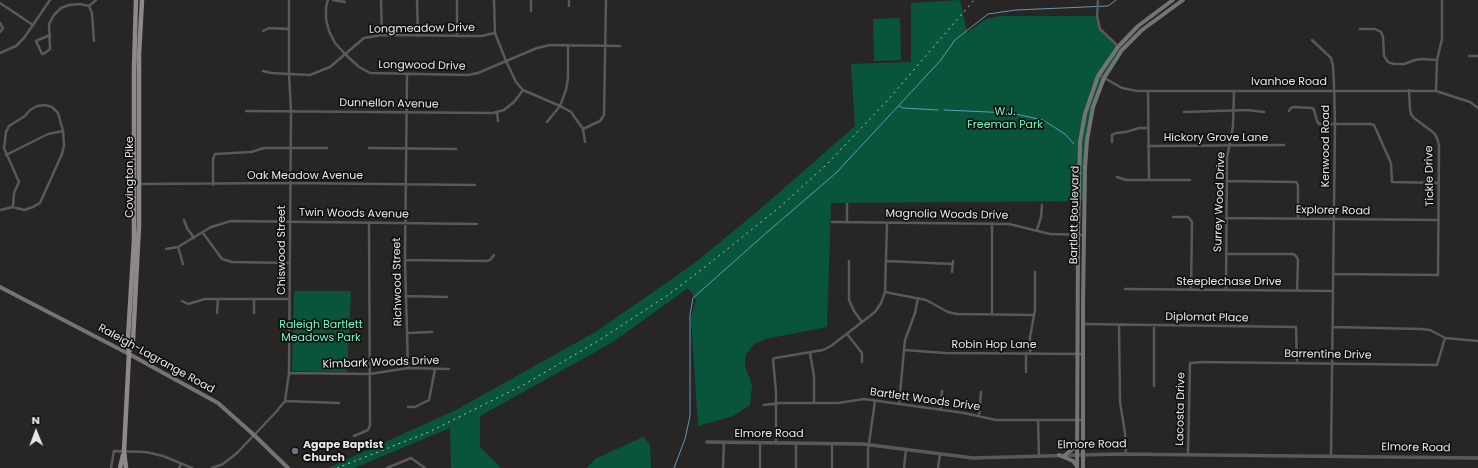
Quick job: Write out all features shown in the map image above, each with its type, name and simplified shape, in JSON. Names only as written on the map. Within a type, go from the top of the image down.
[{"type":"main road","name":"Covington Pike","points":[[126,468],[124,451],[129,354],[133,340],[138,260],[134,69],[136,0]]},
{"type":"main road","name":"Covington Pike","points":[[136,184],[139,54],[142,0]]},
{"type":"main road","name":"Bartlett Boulevard","points":[[1077,467],[1078,235],[1081,135],[1085,114],[1099,75],[1118,47],[1138,26],[1173,0]]},
{"type":"main road","name":"Bartlett Boulevard","points":[[1083,468],[1084,235],[1087,140],[1093,107],[1104,78],[1122,50],[1142,30],[1182,0]]},
{"type":"main road","points":[[1138,26],[1142,30]]},
{"type":"main road","name":"Raleigh-Lagrange Road","points":[[0,287],[129,354],[218,403],[288,468]]},
{"type":"main road","points":[[1065,455],[1073,449],[1077,443]]},
{"type":"main road","name":"Covington Pike","points":[[120,468],[124,451]]},
{"type":"main road","points":[[1059,455],[1073,461],[1077,467]]},
{"type":"street","points":[[0,53],[16,46],[24,38],[50,0]]},
{"type":"street","points":[[89,6],[96,0]]},
{"type":"street","name":"Chiswood Street","points":[[285,401],[289,373],[289,0]]},
{"type":"street","name":"Longwood Drive","points":[[328,0],[326,7],[326,19],[329,31],[335,43],[359,67],[370,73],[407,75],[468,75],[478,73],[537,48],[550,45],[620,46]]},
{"type":"street","points":[[333,0],[345,2]]},
{"type":"street","points":[[381,0],[382,35]]},
{"type":"street","points":[[418,0],[418,36]]},
{"type":"street","points":[[457,0],[457,36]]},
{"type":"street","points":[[494,0],[495,33],[516,82],[523,90],[571,112],[583,128],[585,142]]},
{"type":"street","points":[[531,0],[531,11]]},
{"type":"street","points":[[569,0],[569,6]]},
{"type":"street","points":[[583,128],[600,121],[604,115],[606,0]]},
{"type":"street","points":[[1098,0],[1100,28],[1122,50]]},
{"type":"street","points":[[1436,91],[1437,60],[1442,39],[1442,0]]},
{"type":"street","points":[[50,35],[36,41],[42,54],[50,49],[50,35],[49,24],[54,15],[61,8],[79,2],[89,6],[92,13],[94,41]]},
{"type":"street","points":[[0,3],[33,24]]},
{"type":"street","points":[[0,23],[3,28],[0,32]]},
{"type":"street","points":[[263,31],[269,28],[289,29]]},
{"type":"street","points":[[1360,29],[1375,29],[1380,32],[1383,37],[1384,56],[1388,62],[1394,64],[1404,64],[1421,59],[1437,60]]},
{"type":"street","name":"Longmeadow Drive","points":[[263,71],[289,74],[310,74],[317,72],[330,67],[364,38],[382,35],[481,36],[495,33]]},
{"type":"street","name":"Kenwood Road","points":[[1312,40],[1330,58],[1333,66],[1335,124],[1331,456]]},
{"type":"street","points":[[547,122],[560,106],[566,90],[568,78],[568,45]]},
{"type":"street","points":[[1469,56],[1478,56]]},
{"type":"street","name":"Richwood Street","points":[[407,75],[405,260],[408,368]]},
{"type":"street","name":"Ivanhoe Road","points":[[1099,75],[1127,89],[1148,91],[1436,91],[1470,102],[1478,108]]},
{"type":"street","points":[[498,120],[498,112],[504,110],[514,102],[523,90]]},
{"type":"street","name":"Tickle Drive","points":[[1334,274],[1438,275],[1439,145],[1434,133],[1411,114],[1410,90]]},
{"type":"street","points":[[1148,91],[1149,180]]},
{"type":"street","name":"Surrey Wood Drive","points":[[1226,290],[1227,158],[1233,126],[1234,91]]},
{"type":"street","points":[[0,210],[13,207],[24,210],[40,203],[62,154],[64,145],[63,131],[58,113],[52,107],[45,105],[37,106],[10,126],[6,132],[4,148],[19,182],[14,193],[13,207]]},
{"type":"street","points":[[1289,111],[1290,108],[1312,108],[1319,124],[1365,124],[1374,126],[1391,163],[1392,182],[1439,183]]},
{"type":"street","points":[[1184,112],[1234,112],[1248,110],[1264,112]]},
{"type":"street","name":"Dunnellon Avenue","points":[[246,111],[498,112]]},
{"type":"street","points":[[1112,142],[1112,135],[1116,133],[1139,128],[1148,128]]},
{"type":"street","points":[[6,155],[48,134],[63,131]]},
{"type":"street","name":"Hickory Grove Lane","points":[[1148,146],[1284,146]]},
{"type":"street","points":[[213,185],[213,159],[215,154],[251,152],[264,148],[327,148]]},
{"type":"street","points":[[369,148],[456,148]]},
{"type":"street","points":[[1117,177],[1123,180],[1190,180]]},
{"type":"street","points":[[1227,181],[1296,182],[1298,185],[1298,218]]},
{"type":"street","name":"Oak Meadow Avenue","points":[[136,184],[213,185],[290,183],[475,185]]},
{"type":"street","points":[[847,204],[847,222]]},
{"type":"street","points":[[1038,230],[1042,205]]},
{"type":"street","points":[[1173,217],[1188,217],[1192,222],[1191,290]]},
{"type":"street","name":"Explorer Road","points":[[1226,218],[1438,220]]},
{"type":"street","points":[[184,220],[187,228],[194,238]]},
{"type":"street","name":"Twin Woods Avenue","points":[[166,249],[178,247],[203,233],[212,226],[231,221],[477,224]]},
{"type":"street","name":"Magnolia Woods Drive","points":[[832,222],[1012,224],[1054,234],[1084,235]]},
{"type":"street","points":[[354,436],[368,430],[370,425],[369,223]]},
{"type":"street","points":[[776,443],[773,359],[821,351],[828,348],[875,312],[881,303],[885,292],[887,223]]},
{"type":"street","points":[[992,223],[992,315]]},
{"type":"street","points":[[203,233],[222,259],[232,262],[290,263]]},
{"type":"street","points":[[178,247],[183,264]]},
{"type":"street","points":[[1226,254],[1293,254],[1298,260],[1297,290]]},
{"type":"street","points":[[405,260],[486,261],[490,260],[494,255]]},
{"type":"street","points":[[849,261],[849,300],[854,311],[862,322]]},
{"type":"street","points":[[886,261],[953,262],[952,272]]},
{"type":"street","points":[[1026,372],[1034,315],[1035,272]]},
{"type":"street","name":"Steeplechase Drive","points":[[1125,289],[1333,291]]},
{"type":"street","points":[[885,292],[930,301],[948,312],[955,314],[1034,315]]},
{"type":"street","points":[[406,296],[447,297]]},
{"type":"street","points":[[899,404],[906,337],[915,313],[918,298]]},
{"type":"street","points":[[182,300],[188,304],[205,299],[289,299]]},
{"type":"street","points":[[217,313],[218,299]]},
{"type":"street","points":[[254,299],[254,313]]},
{"type":"street","name":"Diplomat Place","points":[[1083,324],[1296,327],[1297,363]]},
{"type":"street","points":[[1119,325],[1120,402],[1125,433],[1126,454]]},
{"type":"street","points":[[1154,325],[1154,386]]},
{"type":"street","points":[[1333,327],[1421,329],[1430,330],[1445,338],[1478,341]]},
{"type":"street","points":[[407,333],[432,332]]},
{"type":"street","points":[[847,334],[862,354],[862,362]]},
{"type":"street","name":"Barrentine Drive","points":[[1190,363],[1437,365],[1445,338]]},
{"type":"street","name":"Robin Hop Lane","points":[[904,350],[945,353],[1083,354]]},
{"type":"street","points":[[810,353],[814,376],[814,403]]},
{"type":"street","name":"Lacosta Drive","points":[[1188,454],[1190,363]]},
{"type":"street","name":"Kimbark Woods Drive","points":[[289,373],[370,374],[408,368],[449,369]]},
{"type":"street","points":[[408,407],[415,407],[429,400],[435,369]]},
{"type":"street","points":[[941,410],[942,391]]},
{"type":"street","points":[[978,416],[981,392]]},
{"type":"street","name":"Bartlett Woods Drive","points":[[764,405],[814,403],[838,404],[859,400],[941,410],[998,420],[1083,420]]},
{"type":"street","points":[[212,468],[223,464],[237,453],[285,401],[339,403]]},
{"type":"street","points":[[868,468],[869,444],[876,401]]},
{"type":"street","points":[[1038,420],[1039,456]]},
{"type":"street","name":"Elmore Road","points":[[707,442],[869,444],[973,458],[1083,454],[1188,454],[1478,458]]},
{"type":"street","points":[[723,468],[724,442]]},
{"type":"street","points":[[760,443],[760,468]]},
{"type":"street","points":[[796,443],[796,468]]},
{"type":"street","points":[[832,443],[832,468]]},
{"type":"street","points":[[904,468],[906,449]]},
{"type":"street","points":[[111,468],[114,451],[146,452],[163,456],[192,468]]},
{"type":"street","points":[[938,468],[940,454]]},
{"type":"street","points":[[387,468],[411,458],[425,468]]},
{"type":"street","points":[[179,468],[181,464]]},
{"type":"green space","name":"W.J. Freeman Park","points":[[960,0],[967,33],[986,19],[1001,16],[1097,16],[1100,29],[1122,50],[1104,78],[1090,122],[1085,201],[831,203],[827,327],[765,339],[753,345],[745,356],[745,366],[752,385],[750,405],[733,416],[698,426],[691,318],[696,300],[688,288],[613,342],[480,416],[480,447],[501,468],[451,468],[450,428],[354,468],[328,468],[456,410],[597,331],[692,265],[758,211],[855,126],[851,64],[911,62],[911,3]]},
{"type":"green space","points":[[900,18],[901,60],[874,61],[873,19]]},
{"type":"green space","name":"Raleigh Bartlett Meadows Park","points":[[294,291],[351,291],[347,372],[292,371]]},
{"type":"green space","points":[[643,437],[650,444],[651,468],[587,468],[595,459]]},
{"type":"waterway","points":[[674,468],[685,439],[690,416],[690,315],[693,298],[836,173],[940,61],[955,40],[988,14],[1016,10],[1108,6],[1116,0]]},
{"type":"waterway","points":[[899,106],[903,108],[938,110]]},
{"type":"waterway","points":[[944,110],[1011,113],[1043,120],[1065,134],[1074,144]]},
{"type":"railway","points":[[337,468],[429,432],[525,384],[598,341],[668,295],[781,206],[825,166],[887,101],[974,0]]},
{"type":"place","name":"Agape Baptist Church","points":[[295,451]]}]
